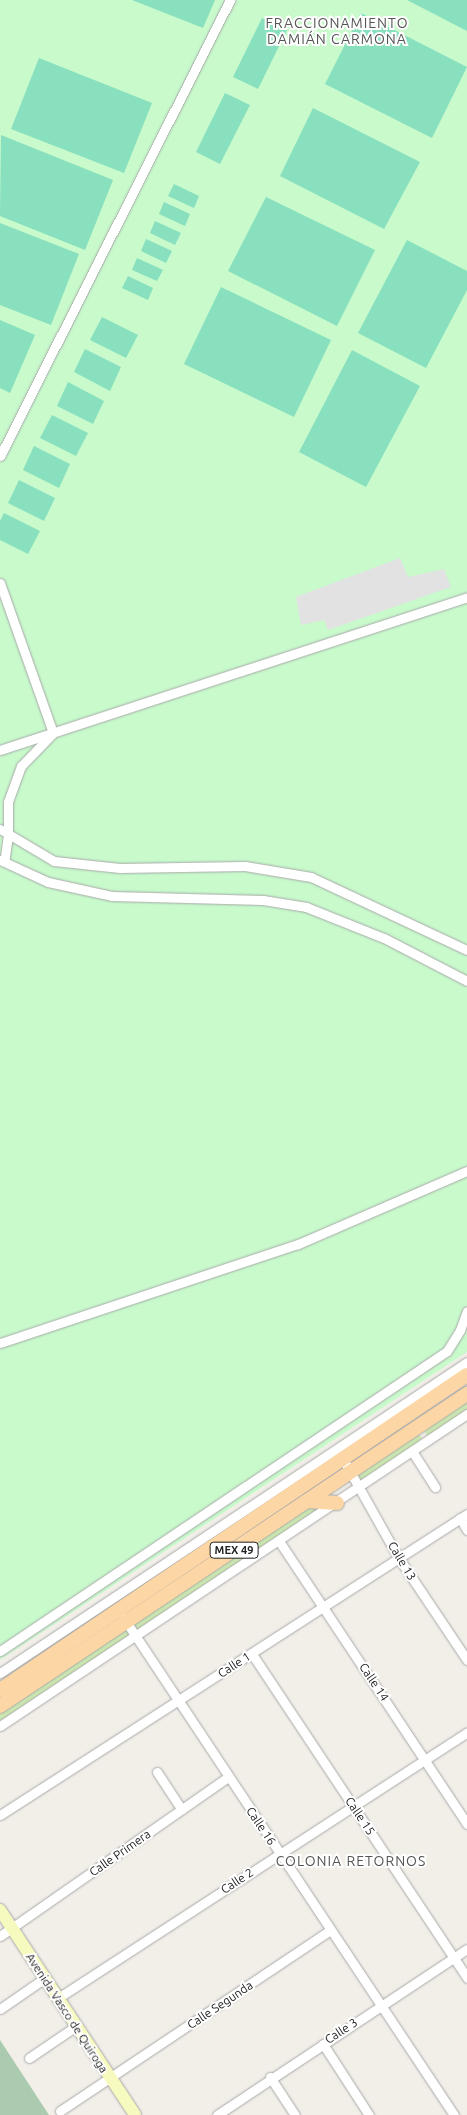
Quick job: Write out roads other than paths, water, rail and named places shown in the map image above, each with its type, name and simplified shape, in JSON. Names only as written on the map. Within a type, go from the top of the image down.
[{"type":"main road","name":"MEX 49","points":[[122,1616],[177,1564],[343,1459],[406,1410],[467,1375]]},
{"type":"main road","name":"MEX 49","points":[[2,1700],[35,1667],[122,1616],[188,1581],[467,1394]]},
{"type":"main road","points":[[307,1501],[338,1503]]},
{"type":"main road","name":"Avenida Vasco de Quiroga","points":[[0,1910],[135,2115]]},
{"type":"street","points":[[0,456],[230,0]]},
{"type":"street","points":[[0,584],[53,733]]},
{"type":"street","points":[[0,750],[467,598]]},
{"type":"street","points":[[53,733],[21,766],[8,802],[8,835],[2,861],[48,882],[112,896],[263,900],[306,906],[384,938],[467,981]]},
{"type":"street","points":[[0,829],[54,861],[120,868],[245,866],[311,877],[467,950]]},
{"type":"street","points":[[0,1343],[298,1244],[467,1171]]},
{"type":"street","points":[[0,1651],[446,1351],[460,1330],[467,1311]]},
{"type":"street","points":[[0,1673],[35,1667],[177,1564],[406,1410],[467,1362]]},
{"type":"street","points":[[406,1410],[427,1441]]},
{"type":"street","points":[[0,1726],[135,1634],[338,1503],[467,1414]]},
{"type":"street","points":[[412,1451],[435,1487]]},
{"type":"street","name":"Calle 13","points":[[343,1459],[361,1487],[398,1557],[467,1660]]},
{"type":"street","points":[[463,1516],[467,1530]]},
{"type":"street","name":"Calle 1","points":[[0,1815],[179,1702],[323,1604],[463,1516]]},
{"type":"street","name":"Calle 14","points":[[279,1542],[323,1604],[467,1824]]},
{"type":"street","points":[[177,1564],[196,1595]]},
{"type":"street","name":"Calle 16","points":[[122,1616],[329,1931],[454,2115]]},
{"type":"street","name":"Calle 15","points":[[252,1654],[467,1978]]},
{"type":"street","points":[[35,1667],[51,1692]]},
{"type":"street","points":[[2,1700],[14,1716]]},
{"type":"street","name":"Calle 2","points":[[58,1998],[279,1853],[354,1808],[467,1732]]},
{"type":"street","points":[[157,1772],[182,1810]]},
{"type":"street","name":"Calle Primera","points":[[0,1936],[228,1777]]},
{"type":"street","name":"Calle Segunda","points":[[60,2111],[329,1931]]},
{"type":"street","name":"Calle 3","points":[[219,2114],[270,2078],[467,1948]]},
{"type":"street","points":[[0,2009],[44,1978]]},
{"type":"street","points":[[29,2058],[76,2026]]},
{"type":"street","points":[[323,2044],[369,2115]]},
{"type":"street","points":[[270,2078],[295,2115]]},
{"type":"district","name":"FRACCIONAMIENTO DAMIÁN CARMONA","points":[[337,32]]},
{"type":"district","name":"COLONIA RETORNOS","points":[[351,1861]]}]
